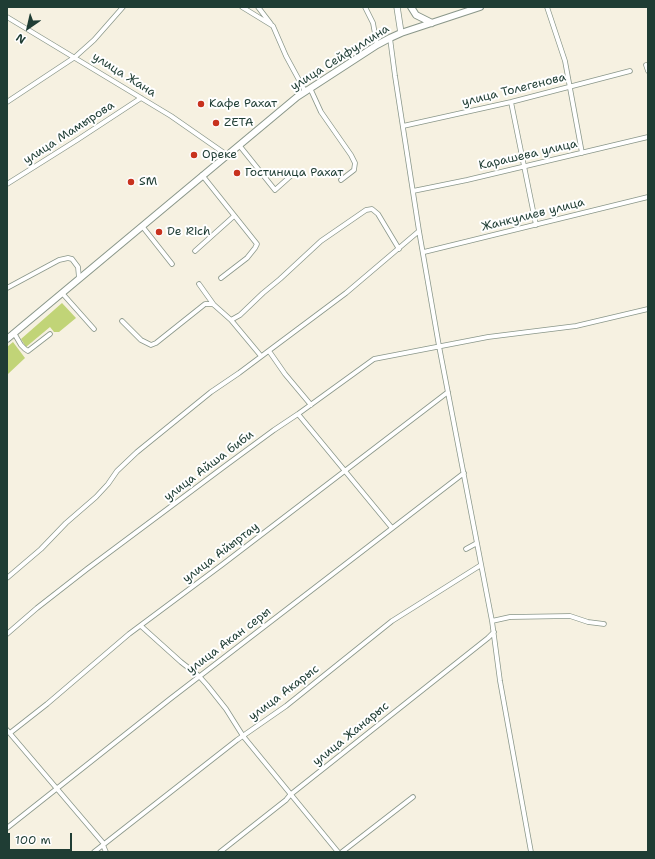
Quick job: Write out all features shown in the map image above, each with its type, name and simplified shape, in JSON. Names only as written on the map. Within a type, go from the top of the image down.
[{"type":"main road","points":[[411,7],[416,14],[432,23]]},
{"type":"main road","name":"улица Сейфуллина","points":[[7,339],[297,96],[390,38],[480,7]]},
{"type":"street","points":[[7,102],[75,57],[94,40],[123,7]]},
{"type":"street","points":[[242,7],[272,26]]},
{"type":"street","points":[[258,7],[270,20],[286,56],[355,163],[354,170],[341,180]]},
{"type":"street","points":[[365,7],[373,23],[377,45]]},
{"type":"street","points":[[397,7],[401,33]]},
{"type":"street","points":[[548,7],[565,61],[582,153]]},
{"type":"street","name":"улица Жана","points":[[7,16],[171,116],[227,155]]},
{"type":"street","points":[[390,38],[419,231],[424,252],[439,346],[494,632],[500,681],[531,852]]},
{"type":"street","points":[[646,65],[648,71]]},
{"type":"street","name":"улица Толегенова","points":[[403,126],[511,102],[630,71]]},
{"type":"street","name":"улица Мамырова","points":[[7,184],[141,98]]},
{"type":"street","points":[[511,102],[536,225]]},
{"type":"street","name":"Карашева улица","points":[[413,191],[467,180],[648,137]]},
{"type":"street","points":[[239,145],[275,190],[294,173]]},
{"type":"street","points":[[202,176],[257,244],[256,248],[247,258],[221,278]]},
{"type":"street","name":"Жанкулиев улица","points":[[424,252],[648,198]]},
{"type":"street","points":[[231,320],[240,314],[321,241],[366,210],[372,209],[378,214],[399,249]]},
{"type":"street","points":[[195,251],[234,216]]},
{"type":"street","points":[[142,226],[172,264]]},
{"type":"street","points":[[7,578],[41,549],[66,522],[96,497],[117,471],[137,452],[211,392],[340,297],[419,231]]},
{"type":"street","points":[[7,288],[59,260],[68,258],[72,259],[78,267],[79,278]]},
{"type":"street","points":[[200,284],[215,305],[231,320],[261,356]]},
{"type":"street","points":[[62,293],[94,329]]},
{"type":"street","points":[[122,321],[141,340],[151,345],[156,344],[205,304],[209,303],[215,305]]},
{"type":"street","name":"улица Айша биби","points":[[7,634],[37,608],[93,564],[274,430],[374,359],[488,337],[576,326],[648,309]]},
{"type":"street","points":[[14,333],[21,345],[28,351],[50,334]]},
{"type":"street","points":[[268,351],[284,374],[311,405]]},
{"type":"street","name":"улица Айыртау","points":[[8,731],[47,704],[129,634],[448,392]]},
{"type":"street","points":[[298,414],[392,528]]},
{"type":"street","name":"улица Акан серы","points":[[7,828],[199,676],[464,472]]},
{"type":"street","points":[[466,549],[476,543]]},
{"type":"street","name":"улица Акарыс","points":[[94,852],[243,736],[286,706],[392,621],[481,565]]},
{"type":"street","points":[[492,621],[510,617],[570,616],[588,622],[604,624]]},
{"type":"street","points":[[141,626],[180,662],[199,676],[226,709],[243,736],[338,852]]},
{"type":"street","name":"улица Жанарыс","points":[[220,852],[494,632]]},
{"type":"street","points":[[8,731],[103,845],[106,852]]},
{"type":"street","points":[[342,852],[413,797]]},
{"type":"green space","points":[[62,303],[76,318],[59,332],[54,332],[50,327],[26,347],[21,339]]},
{"type":"green space","points":[[13,342],[25,358],[8,374],[7,347]]},
{"type":"place","name":"Кафе Рахат","points":[[201,104]]},
{"type":"place","name":"ZETA","points":[[216,123]]},
{"type":"place","name":"Ореке","points":[[194,155]]},
{"type":"place","name":"Гостиница Рахат","points":[[237,173]]},
{"type":"place","name":"SM","points":[[131,182]]},
{"type":"place","name":"De Rich","points":[[159,232]]}]
